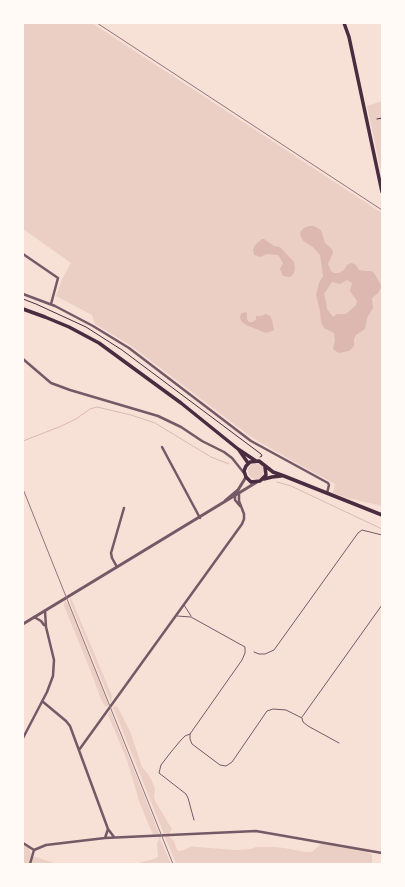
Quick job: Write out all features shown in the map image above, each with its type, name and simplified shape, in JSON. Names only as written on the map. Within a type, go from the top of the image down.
[{"type":"main road","points":[[344,23],[382,192]]},
{"type":"main road","points":[[23,309],[63,324],[99,343],[181,403],[238,449],[261,462],[273,472],[382,515]]},
{"type":"main road","points":[[238,449],[247,465],[245,476],[251,482],[257,482],[272,476],[284,476]]},
{"type":"main road","points":[[247,465],[256,459]]},
{"type":"main road","points":[[263,480],[266,472],[265,466]]},
{"type":"street","points":[[23,254],[58,278],[51,304]]},
{"type":"street","points":[[23,294],[51,304],[93,326],[129,348],[251,440],[328,483],[327,493]]},
{"type":"street","points":[[23,359],[51,383],[158,416],[181,427],[224,452],[232,458],[245,476],[234,498]]},
{"type":"street","points":[[162,447],[200,518]]},
{"type":"street","points":[[237,466],[247,465]]},
{"type":"street","points":[[23,624],[234,498],[257,482]]},
{"type":"street","points":[[220,506],[238,490]]},
{"type":"street","points":[[79,750],[242,524],[244,520],[239,494]]},
{"type":"street","points":[[234,498],[242,508]]},
{"type":"street","points":[[117,567],[111,553],[124,508]]},
{"type":"street","points":[[23,738],[52,680],[54,656],[46,627],[45,610]]},
{"type":"street","points":[[34,617],[41,621],[46,627]]},
{"type":"street","points":[[42,701],[69,723],[108,829],[114,837]]},
{"type":"street","points":[[105,838],[108,829]]},
{"type":"street","points":[[34,850],[46,845],[114,837],[256,831],[382,853]]},
{"type":"street","points":[[23,843],[34,850]]},
{"type":"street","points":[[30,864],[34,850]]},
{"type":"lane","points":[[254,652],[265,654],[274,650],[358,533],[362,530],[382,535]]},
{"type":"lane","points":[[184,605],[191,617]]},
{"type":"lane","points":[[302,718],[382,605]]},
{"type":"lane","points":[[176,616],[191,617],[245,647],[245,653],[242,660],[190,734],[185,736],[161,765],[159,773],[186,794],[194,820]]},
{"type":"lane","points":[[190,734],[192,744],[220,765],[226,766],[232,762],[267,711],[280,709],[302,718],[303,722],[308,726],[339,743]]},
{"type":"path","points":[[377,119],[382,118]]},
{"type":"path","points":[[23,299],[86,327],[122,350],[261,454],[262,456],[260,458],[256,459]]},
{"type":"shaded area","points":[[23,23],[92,23],[382,213],[382,506],[347,498],[333,493],[335,484],[251,437],[130,345],[95,324],[92,315],[56,296],[62,279],[71,263],[23,229]]},
{"type":"shaded area","points":[[382,101],[382,176],[367,106]]},
{"type":"shaded area","points":[[314,226],[321,230],[325,243],[332,249],[333,253],[328,264],[331,271],[334,273],[339,273],[344,270],[347,265],[351,263],[355,264],[359,270],[371,271],[374,273],[381,285],[378,293],[372,298],[373,308],[367,318],[365,329],[356,335],[354,339],[354,346],[349,351],[339,353],[334,350],[334,333],[324,328],[321,322],[316,295],[319,283],[323,276],[320,255],[313,247],[303,241],[300,234],[304,228]],"holes":[[[347,280],[352,283],[350,291],[357,301],[356,305],[346,314],[337,314],[333,317],[327,309],[324,294],[332,282],[340,284]]]},
{"type":"shaded area","points":[[262,239],[274,246],[280,247],[294,262],[295,270],[292,276],[283,276],[280,269],[283,263],[278,255],[267,254],[260,257],[254,255],[253,250],[255,245]]},
{"type":"shaded area","points":[[246,312],[249,322],[253,322],[256,319],[256,316],[266,314],[270,316],[274,330],[266,333],[246,325],[241,321],[240,316],[242,313]]},
{"type":"shaded area","points":[[253,463],[259,463],[264,468],[262,477],[259,479],[253,479],[248,474],[248,468]]},
{"type":"shaded area","points":[[71,598],[112,696],[111,703],[71,604]]},
{"type":"shaded area","points":[[65,600],[68,603],[109,706],[105,706],[100,697],[64,606]]},
{"type":"shaded area","points":[[117,706],[130,731],[142,767],[152,781],[155,789],[155,801],[172,829],[168,836],[174,841],[177,850],[184,850],[192,846],[236,850],[256,847],[275,847],[312,852],[321,844],[326,843],[367,851],[372,855],[372,864],[176,864],[113,707]]},
{"type":"shaded area","points":[[110,710],[161,838],[159,839],[157,834],[153,834],[139,801],[127,760],[108,715]]},
{"type":"shaded area","points":[[159,839],[171,864],[134,864],[158,857],[157,843]]},
{"type":"shaded area","points":[[23,844],[29,848],[32,856],[58,864],[23,864]]},
{"type":"waterway","points":[[23,441],[59,427],[76,419],[90,409],[97,407],[131,415],[155,423],[211,457],[229,464]]},
{"type":"waterway","points":[[277,482],[291,486],[382,529]]},
{"type":"railway","points":[[97,23],[382,210]]},
{"type":"railway","points":[[23,489],[173,864]]}]
